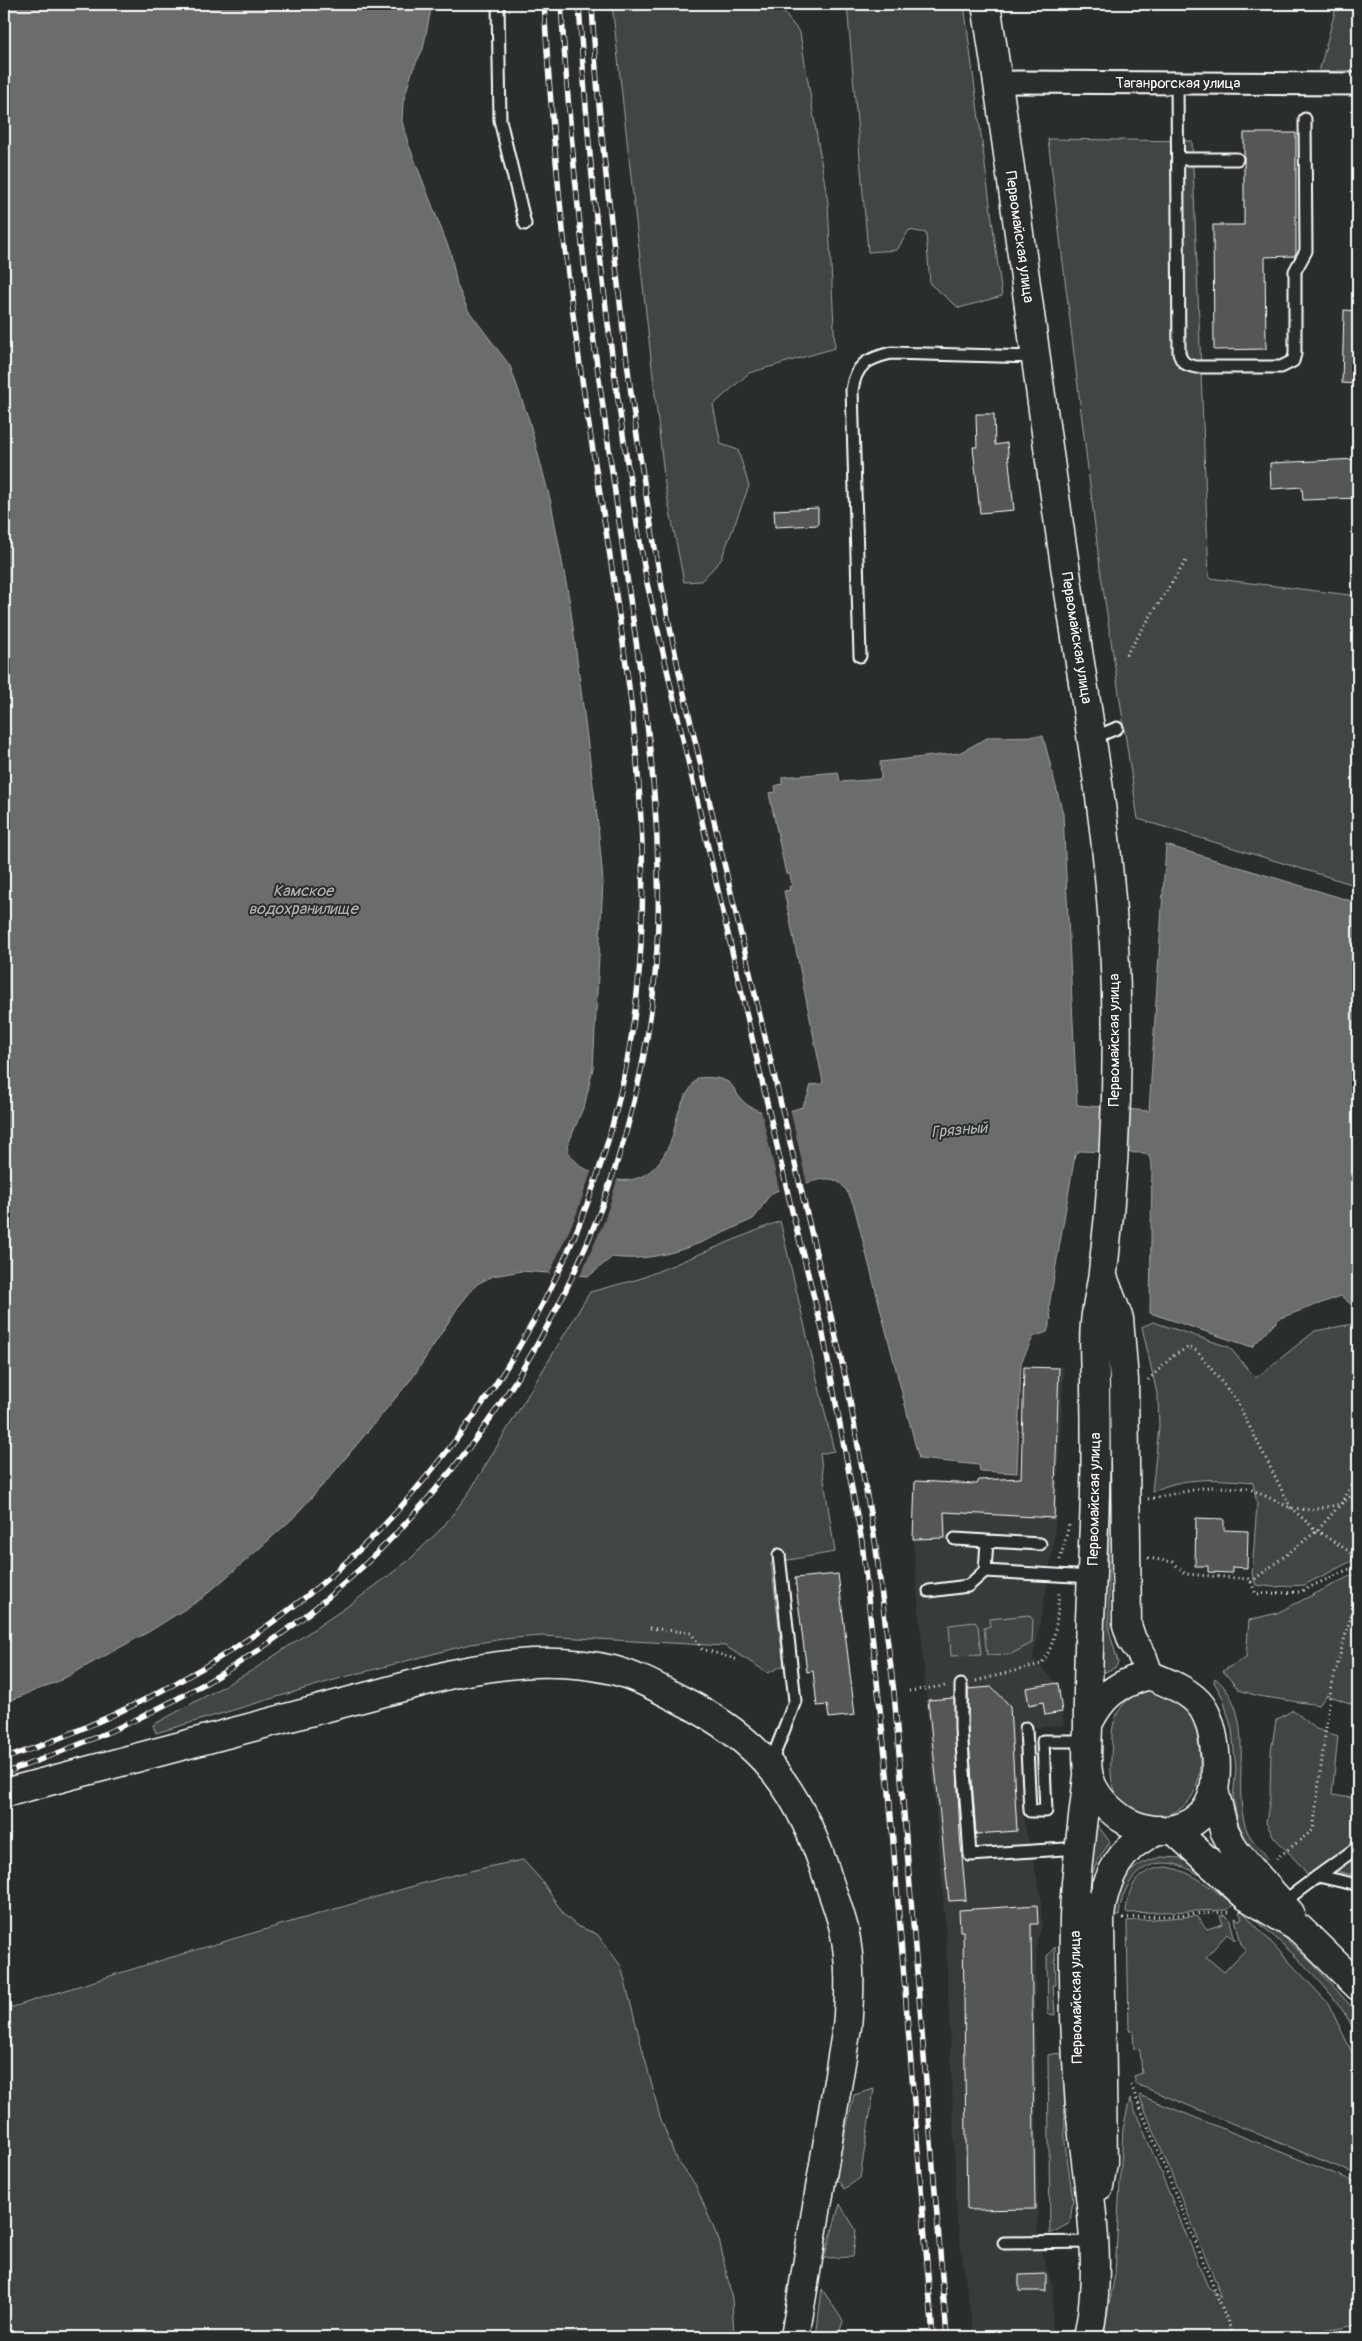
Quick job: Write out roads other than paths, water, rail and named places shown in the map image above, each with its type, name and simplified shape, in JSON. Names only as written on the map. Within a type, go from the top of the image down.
[{"type":"main road","name":"Первомайская улица","points":[[986,4],[1067,580],[1105,733],[1117,1027],[1110,1185],[1103,1275],[1095,1315],[1095,1500],[1087,1683],[1088,1732]]},
{"type":"main road","name":"Первомайская улица","points":[[1103,1275],[1119,1319],[1124,1380],[1127,1625],[1132,1640],[1142,1655],[1149,1675]]},
{"type":"main road","points":[[4,1793],[452,1674],[532,1662],[580,1665],[613,1670],[634,1678],[720,1721],[740,1735],[770,1765],[803,1813],[822,1858],[843,1927],[848,1957],[850,1989],[847,2026],[794,2337]]},
{"type":"main road","points":[[1164,1831],[1201,1814],[1210,1803],[1214,1790],[1216,1765],[1214,1740],[1202,1707],[1186,1693],[1149,1675],[1123,1684],[1111,1692],[1097,1706],[1088,1732],[1088,1774],[1095,1791],[1106,1805],[1137,1827],[1164,1831],[1246,1896],[1300,1929],[1358,1986]]},
{"type":"main road","name":"Первомайская улица","points":[[1088,1774],[1074,1917],[1076,2042],[1082,2138],[1094,2231],[1096,2283],[1088,2337]]},
{"type":"main road","points":[[1214,1790],[1224,1830],[1235,1851],[1296,1919],[1300,1929]]},
{"type":"main road","name":"Первомайская улица","points":[[1094,2231],[1103,2163],[1100,1918],[1102,1900],[1116,1866],[1129,1849],[1164,1831]]},
{"type":"street","name":"Таганрогская улица","points":[[998,82],[1358,84]]},
{"type":"lane","points":[[498,4],[500,120],[525,224]]},
{"type":"lane","points":[[1177,83],[1180,359],[1186,365],[1196,367],[1287,365],[1293,361],[1295,354],[1295,271],[1306,251],[1305,118]]},
{"type":"lane","points":[[1178,159],[1237,159]]},
{"type":"lane","points":[[860,656],[852,390],[854,376],[861,365],[874,357],[891,353],[1036,357]]},
{"type":"lane","points":[[955,1539],[1040,1544]]},
{"type":"lane","points":[[985,1571],[987,1541]]},
{"type":"lane","points":[[770,1765],[795,1701],[779,1555]]},
{"type":"lane","points":[[929,1590],[968,1586],[985,1571],[1092,1577]]},
{"type":"lane","points":[[961,1685],[961,1729],[970,1855],[1080,1848]]},
{"type":"lane","points":[[1026,1728],[1030,1811],[1046,1811],[1043,1741]]},
{"type":"lane","points":[[1026,1741],[1043,1741],[1088,1732]]},
{"type":"lane","points":[[1282,1903],[1358,1847]]},
{"type":"lane","points":[[1318,1876],[1358,1885]]},
{"type":"lane","points":[[1004,2243],[1094,2231]]},
{"type":"water","name":"Камское водохранилище","points":[[4,4],[432,4],[423,49],[413,69],[403,102],[402,121],[408,143],[451,254],[457,285],[468,310],[510,366],[529,420],[551,503],[570,604],[598,824],[603,882],[593,1068],[585,1103],[567,1147],[576,1161],[585,1169],[595,1174],[613,1179],[636,1179],[645,1175],[667,1150],[682,1104],[697,1078],[721,1079],[728,1082],[746,1104],[753,1109],[769,1113],[785,1112],[802,1107],[811,1085],[823,1082],[784,891],[790,890],[789,887],[792,885],[790,874],[786,874],[769,793],[776,792],[775,786],[782,784],[782,777],[838,772],[840,782],[881,779],[880,762],[959,753],[989,737],[1043,736],[1063,814],[1077,1105],[1149,1111],[1166,845],[1358,903],[1358,1310],[1341,1296],[1280,1318],[1252,1347],[1150,1313],[1152,1165],[1149,1156],[1143,1153],[1079,1151],[1075,1154],[1049,1306],[1051,1319],[1047,1332],[1033,1337],[1021,1363],[1017,1473],[980,1471],[979,1465],[919,1459],[854,1206],[849,1195],[839,1182],[827,1179],[780,1190],[774,1192],[768,1198],[753,1219],[702,1242],[667,1254],[631,1258],[612,1257],[589,1276],[521,1271],[493,1276],[477,1284],[458,1307],[413,1377],[329,1478],[292,1519],[251,1556],[201,1599],[150,1631],[59,1681],[4,1703]]},
{"type":"railway","points":[[4,1759],[52,1741],[146,1699],[191,1675],[235,1648],[277,1619],[317,1587],[356,1553],[397,1512],[458,1437],[497,1382],[531,1325],[561,1266],[587,1204],[608,1141],[624,1077],[635,1011],[641,944],[643,877],[641,811],[628,677],[579,362],[566,260],[551,106],[544,4]]},
{"type":"railway","points":[[4,1773],[109,1732],[177,1699],[242,1661],[273,1640],[354,1574],[428,1499],[492,1416],[548,1325],[593,1230],[627,1130],[649,1027],[658,923],[655,806],[643,690],[583,256],[561,4]]},
{"type":"railway","points":[[579,4],[589,149],[604,294],[613,367],[647,583],[792,1211],[822,1329],[862,1542],[889,1792],[933,2337]]},
{"type":"railway","points":[[592,4],[599,105],[623,326],[643,479],[670,631],[847,1384],[875,1541],[894,1692],[947,2337]]},
{"type":"water label","name":"Грязный","points":[[959,1129]]}]
